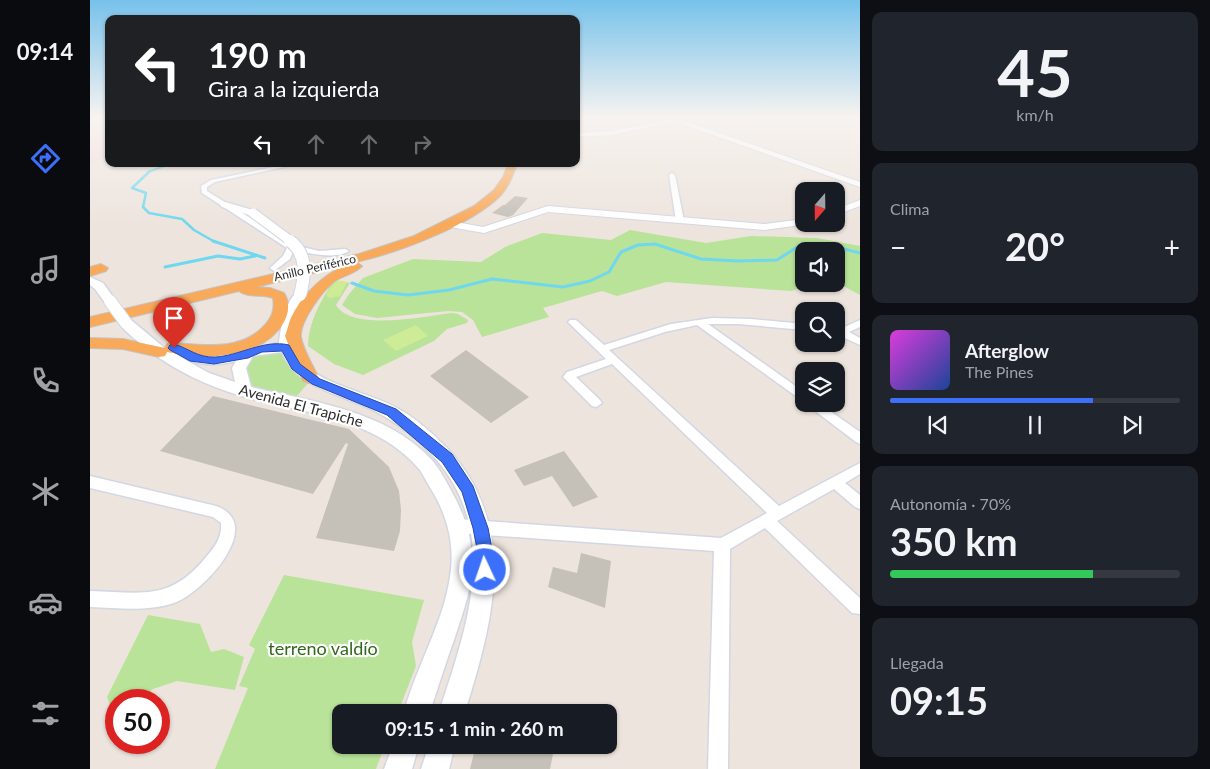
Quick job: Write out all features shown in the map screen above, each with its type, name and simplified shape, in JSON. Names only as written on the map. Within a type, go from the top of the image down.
[{"type":"highway","name":"Anillo Periférico","points":[[91,315],[409,233],[458,210],[486,190],[497,176],[499,167]]},
{"type":"highway","name":"Anillo Periférico","points":[[91,315],[205,294],[362,257],[403,244],[445,226],[478,208],[498,192],[508,177],[511,167]]},
{"type":"highway","points":[[312,379],[293,336],[300,314],[313,295],[325,282],[338,273],[417,244],[430,238],[445,226]]},
{"type":"highway","points":[[90,343],[123,344],[166,350],[213,351],[232,349],[248,344],[268,332],[278,320],[283,307],[279,296],[270,292],[254,290],[205,294]]},
{"type":"main road","points":[[166,350],[193,358],[214,361],[248,354],[260,349],[285,347],[284,333],[288,317],[300,295],[304,269],[303,255],[299,247],[253,213],[225,205]]},
{"type":"main road","name":"Avenida El Trapiche","points":[[90,280],[98,286],[126,323],[207,378],[244,391],[295,401],[366,422],[399,439],[426,464],[449,502],[457,526],[462,561],[455,601],[420,704]]},
{"type":"main road","name":"Avenida El Trapiche","points":[[285,347],[296,367],[312,379],[392,412],[447,458],[468,490],[481,528],[486,554],[484,586],[478,623],[454,704]]},
{"type":"main road","points":[[244,391],[239,368],[248,354]]},
{"type":"main road","points":[[295,401],[308,392],[312,379]]},
{"type":"main road","points":[[398,769],[403,754]]},
{"type":"main road","points":[[435,769],[439,754]]},
{"type":"street","points":[[770,153],[860,185]]},
{"type":"street","points":[[285,167],[221,179],[204,186],[204,192],[291,247],[319,253],[345,251]]},
{"type":"street","points":[[672,175],[680,222]]},
{"type":"street","points":[[845,209],[860,203]]},
{"type":"street","points":[[445,226],[484,230],[548,209],[680,222],[765,227],[795,223]]},
{"type":"street","points":[[274,268],[287,258],[291,247]]},
{"type":"street","points":[[602,349],[667,328],[698,322],[733,321],[795,326]]},
{"type":"street","points":[[573,322],[772,516],[858,607]]},
{"type":"street","points":[[698,322],[795,392]]},
{"type":"street","points":[[845,329],[860,323]]},
{"type":"street","points":[[845,335],[860,342]]},
{"type":"street","points":[[596,403],[569,377],[613,360]]},
{"type":"street","points":[[823,412],[860,439]]},
{"type":"street","points":[[457,526],[722,545],[860,468]]},
{"type":"street","points":[[90,482],[216,512],[226,518],[229,525],[227,538],[218,553],[194,582],[181,592],[165,598],[154,599],[90,598]]},
{"type":"street","points":[[835,482],[860,503]]},
{"type":"street","points":[[718,769],[722,545]]},
{"type":"shaded area","points":[[90,153],[105,153],[105,156],[90,165]]},
{"type":"green space","points":[[630,230],[706,243],[751,236],[817,238],[838,242],[795,242],[795,290],[791,291],[666,282],[617,296],[602,291],[543,308],[549,317],[482,337],[473,320],[462,312],[448,311],[377,318],[355,314],[342,305],[363,278],[413,259],[481,262],[505,247],[542,233],[611,240]]},
{"type":"green space","points":[[845,243],[860,246],[860,295],[845,287]]},
{"type":"green space","points":[[334,280],[350,283],[336,305],[345,313],[357,318],[390,320],[452,313],[468,320],[467,323],[447,329],[434,341],[363,375],[334,364],[308,346],[313,319]]},
{"type":"green space","points":[[336,280],[347,282],[340,296],[327,297],[327,293]]},
{"type":"green space","points":[[416,325],[428,336],[396,351],[383,340]]},
{"type":"green space","points":[[283,350],[310,381],[296,397],[247,387],[244,364],[251,355]]},
{"type":"green space","name":"terreno valdío","points":[[284,575],[424,600],[412,642],[416,666],[401,704],[332,704],[332,754],[382,754],[376,769],[215,769],[248,688],[239,686],[255,649],[249,645]]},
{"type":"green space","points":[[148,615],[200,624],[211,652],[224,649],[244,657],[235,690],[177,681],[153,689],[111,689]]},
{"type":"building","points":[[515,196],[528,198],[513,215],[508,217],[492,213],[505,205]]},
{"type":"building","points":[[466,350],[529,397],[491,423],[430,376]]},
{"type":"building","points":[[213,396],[349,429],[389,467],[399,491],[401,510],[400,531],[394,551],[316,538],[348,444],[346,443],[313,494],[160,451]]},
{"type":"building","points":[[564,451],[598,497],[573,507],[552,476],[524,486],[514,470]]},
{"type":"building","points":[[581,553],[611,561],[605,608],[548,587],[553,567],[577,573]]},
{"type":"building","points":[[474,754],[553,754],[550,769],[470,769]]},
{"type":"waterway","points":[[150,171],[162,167]]},
{"type":"waterway","points":[[150,171],[132,188],[146,193],[143,207],[149,213],[182,219],[194,230],[214,241]]},
{"type":"waterway","points":[[214,241],[265,258]]},
{"type":"waterway","points":[[352,283],[374,291],[408,295],[449,290],[492,279],[563,287],[590,281],[609,272],[621,252],[638,245],[655,244],[701,259],[738,261],[777,260],[802,244],[836,247],[860,253]]},
{"type":"waterway","points":[[165,267],[218,256],[240,259],[255,256]]},
{"type":"route","points":[[174,348],[193,358],[214,361],[234,358],[260,349],[285,347],[296,367],[309,377],[392,412],[447,458],[468,490],[481,528],[486,554],[485,570]]}]
